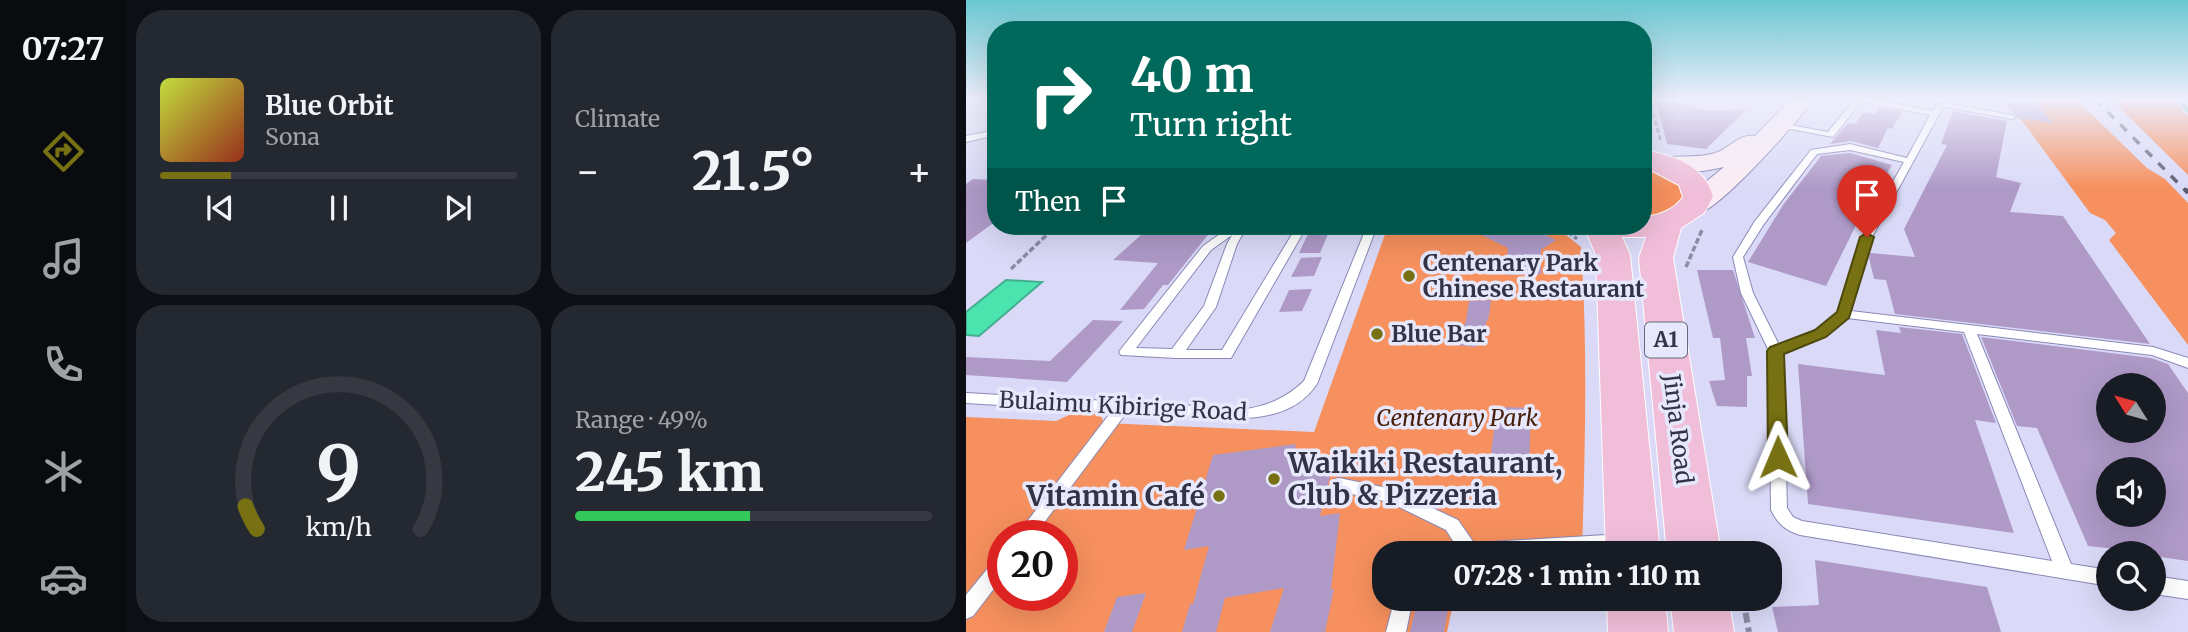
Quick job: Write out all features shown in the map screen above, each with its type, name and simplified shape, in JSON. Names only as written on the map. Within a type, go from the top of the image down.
[{"type":"highway","points":[[1653,153],[1694,182],[1698,193],[1689,217]]},
{"type":"highway","name":"A1","points":[[1652,224],[1689,217]]},
{"type":"highway","name":"Jinja Road","points":[[1689,217],[1656,258],[1692,541]]},
{"type":"highway","name":"A1","points":[[1606,235],[1613,255],[1633,541]]},
{"type":"highway","points":[[1637,611],[1638,632]]},
{"type":"highway","points":[[1701,611],[1704,632]]},
{"type":"main road","points":[[1653,153],[1706,163],[1732,157],[1763,128]]},
{"type":"main road","points":[[1689,217],[1777,128]]},
{"type":"lane","points":[[1797,128],[1830,135],[1835,128]]},
{"type":"lane","points":[[1776,351],[1820,333],[1844,314],[1867,237],[1928,128]]},
{"type":"lane","points":[[966,139],[987,134]]},
{"type":"lane","points":[[1910,161],[1850,147],[1814,152],[1759,223],[1738,257],[1747,293],[1776,351],[1779,510],[1787,522],[1800,528],[2096,576]]},
{"type":"lane","points":[[1226,235],[1207,248],[1126,352],[1226,355],[1297,235]]},
{"type":"lane","points":[[1176,354],[1210,307],[1236,235]]},
{"type":"lane","name":"Bulaimu Kibirige Road","points":[[966,398],[1247,414],[1275,410],[1294,400],[1310,384],[1368,235]]},
{"type":"lane","points":[[1844,314],[2152,351],[2188,363]]},
{"type":"lane","points":[[1969,329],[2065,571]]},
{"type":"lane","points":[[1036,520],[1123,407]]},
{"type":"lane","points":[[1339,485],[1392,496],[1452,525],[1462,541]]},
{"type":"lane","points":[[966,610],[987,583]]},
{"type":"lane","points":[[2166,587],[2188,590]]},
{"type":"lane","points":[[1396,632],[1401,611]]},
{"type":"path","points":[[1684,272],[1699,234],[1689,217]]},
{"type":"path","points":[[1011,269],[1047,235]]},
{"type":"path","points":[[1745,611],[1749,632]]},
{"type":"green space","points":[[2028,128],[2106,128],[2147,168],[2165,179],[2188,203],[2188,345],[2109,240],[2116,233],[2105,220],[2090,213]]},
{"type":"green space","points":[[2141,128],[2188,128],[2188,175]]},
{"type":"green space","points":[[1652,169],[1676,183],[1683,197],[1679,204],[1652,217]]},
{"type":"green space","name":"Centenary Park","points":[[1385,235],[1566,235],[1581,247],[1585,362],[1582,541],[1372,541],[1372,611],[1451,611],[1447,632],[966,632],[966,417],[1056,421],[1069,415],[1100,414],[1104,423],[1314,432]]},
{"type":"shaded area","points":[[1006,280],[1042,282],[979,336],[966,335],[966,312]]},
{"type":"building","points":[[1663,128],[1727,128],[1706,149],[1667,144]]},
{"type":"building","points":[[1843,128],[1888,128],[1878,148],[1851,141],[1830,144]]},
{"type":"building","points":[[1947,128],[2006,128],[1996,177],[2021,183],[2010,212],[2063,216],[2150,344],[1895,314],[1886,280],[1874,279],[1870,253],[1915,257],[1904,229],[1947,145],[1941,144]]},
{"type":"building","points":[[1850,153],[1892,165],[1859,219],[1826,286],[1748,262],[1783,205],[1821,156]]},
{"type":"building","points":[[973,179],[987,180],[987,228],[966,243],[966,184]]},
{"type":"building","points":[[1141,235],[1208,235],[1168,285],[1163,285],[1144,309],[1120,310],[1158,263],[1113,260]]},
{"type":"building","points":[[1308,235],[1328,235],[1320,253],[1299,253]]},
{"type":"building","points":[[1481,235],[1545,235],[1556,240],[1541,250],[1541,274],[1506,275],[1508,248]]},
{"type":"building","points":[[1322,257],[1314,276],[1291,277],[1301,258]]},
{"type":"building","points":[[1697,270],[1733,270],[1755,338],[1746,338],[1752,376],[1747,376],[1747,407],[1717,406],[1709,381],[1725,380],[1720,338],[1713,338]]},
{"type":"building","points":[[1312,289],[1302,311],[1279,312],[1289,290]]},
{"type":"building","points":[[1491,300],[1489,316],[1476,347],[1456,345],[1466,321],[1469,301]]},
{"type":"building","points":[[1093,320],[1123,321],[1067,382],[966,375],[966,357],[1050,361]]},
{"type":"building","points":[[1899,327],[1962,334],[1996,423],[1975,420],[2014,533],[1808,504],[1798,364],[1885,375],[1876,330],[1901,333]]},
{"type":"building","points":[[1981,337],[2151,358],[2168,364],[2188,393],[2188,561],[2166,558],[2166,541],[2096,541],[2096,547],[2088,546],[2037,428],[2017,426]]},
{"type":"building","points":[[1497,407],[1531,408],[1529,469],[1489,468]]},
{"type":"building","points":[[1296,444],[1291,470],[1332,468],[1320,516],[1340,513],[1331,589],[1334,589],[1325,632],[1270,632],[1284,588],[1225,598],[1216,632],[1182,632],[1190,604],[1193,604],[1209,546],[1184,550],[1213,455]]},
{"type":"building","points":[[1815,560],[1987,587],[2001,632],[1778,632],[1773,611],[1782,611],[1782,607],[1819,605]]},
{"type":"building","points":[[1146,593],[1132,632],[1104,632],[1117,597]]},
{"type":"building","points":[[1415,611],[1448,611],[1444,632],[1410,632]]},
{"type":"railway","points":[[2124,128],[2186,191]]},
{"type":"railway","points":[[2185,189],[2188,193]]},
{"type":"place","name":"Centenary Park Chinese Restaurant","points":[[1409,276]]},
{"type":"place","name":"Blue Bar","points":[[1377,334]]},
{"type":"place","name":"Waikiki Restaurant, Club & Pizzeria","points":[[1274,479]]},
{"type":"place","name":"Vitamin Café","points":[[1219,496]]},
{"type":"route","points":[[1778,457],[1776,351],[1820,333],[1844,314],[1867,237]]}]
